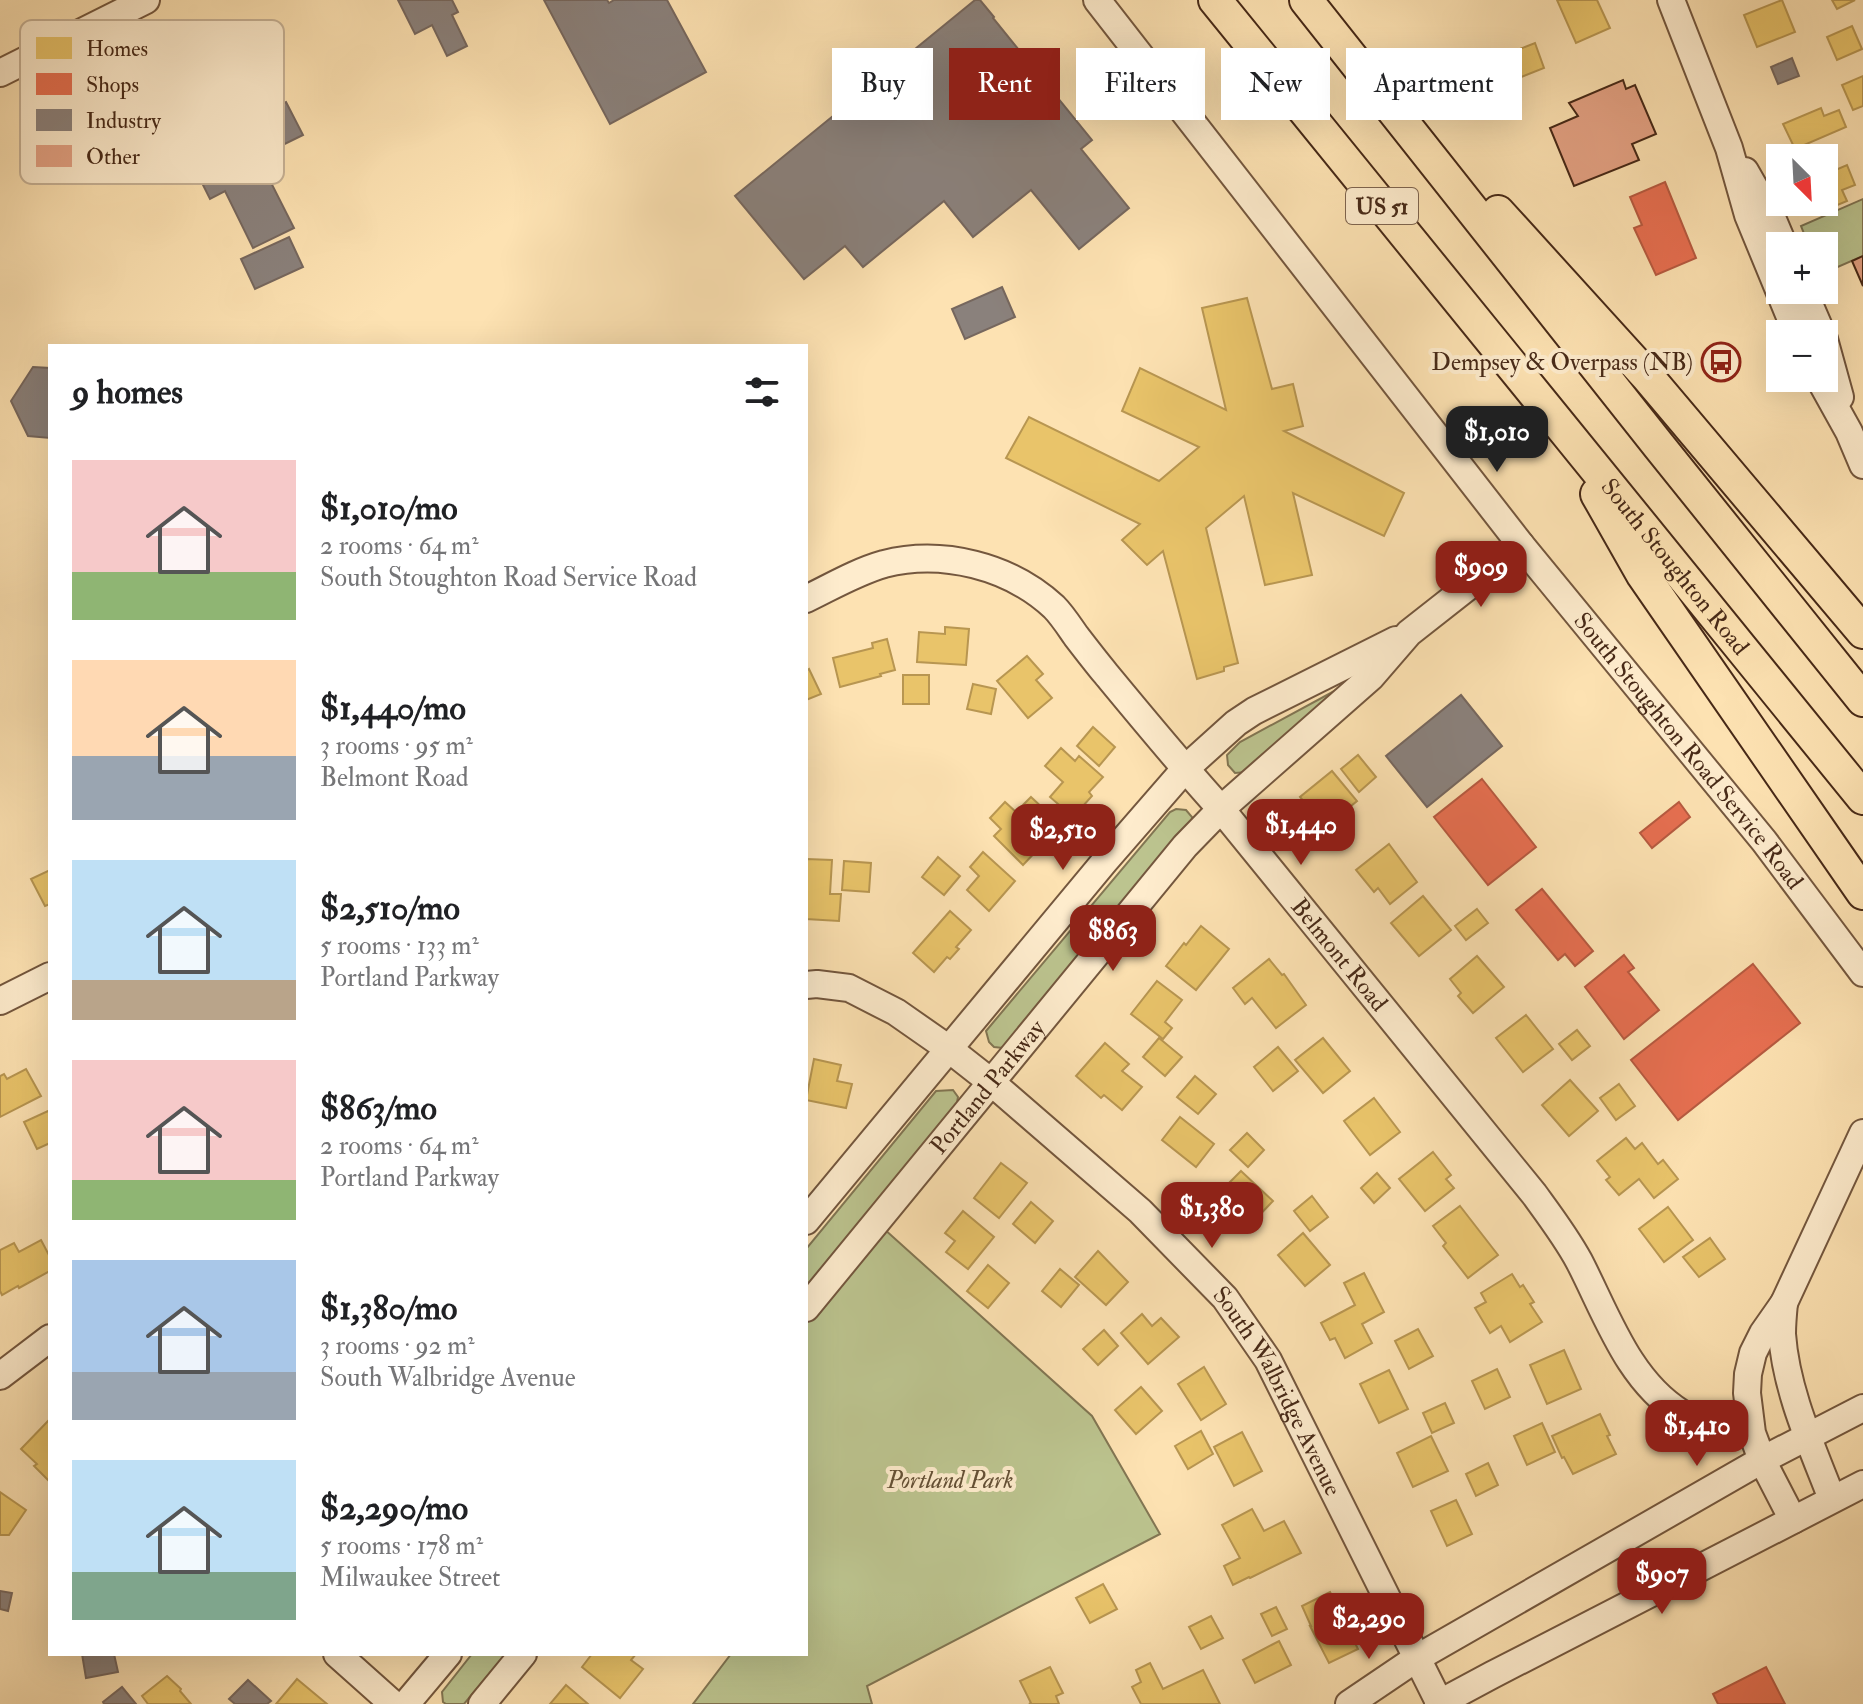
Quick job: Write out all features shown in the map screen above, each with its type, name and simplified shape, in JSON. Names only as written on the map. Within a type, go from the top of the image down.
[{"type":"main road","name":"South Stoughton Road","points":[[1215,0],[1863,798]]},
{"type":"main road","points":[[1307,1],[1647,376],[1863,632]]},
{"type":"main road","name":"US 51","points":[[1307,1],[1863,700]]},
{"type":"main road","points":[[1549,412],[1643,575],[1863,893]]},
{"type":"street","points":[[106,20],[146,0]]},
{"type":"street","name":"South Stoughton Road Service Road","points":[[1097,0],[1521,545],[1751,825],[1863,973]]},
{"type":"street","points":[[1671,0],[1729,148],[1748,215],[1791,320]]},
{"type":"street","points":[[0,73],[20,63]]},
{"type":"street","points":[[1729,148],[1755,186],[1778,232]]},
{"type":"street","points":[[1838,391],[1849,432]]},
{"type":"street","points":[[1827,392],[1863,465]]},
{"type":"street","name":"Portland Parkway","points":[[808,1306],[1185,846],[1221,809],[1371,677],[1409,633],[1521,545]]},
{"type":"street","name":"Belmont Road","points":[[808,598],[861,572],[886,564],[911,559],[937,559],[962,561],[1006,575],[1056,609],[1543,1206],[1578,1258],[1628,1357],[1650,1388],[1681,1413]]},
{"type":"street","name":"Portland Parkway","points":[[808,1219],[1185,769],[1254,711],[1409,633]]},
{"type":"street","points":[[0,1001],[48,977]]},
{"type":"street","name":"South Walbridge Avenue","points":[[808,985],[849,988],[896,1012],[949,1049],[1140,1211],[1225,1298],[1268,1360],[1439,1704]]},
{"type":"street","points":[[1793,1520],[1762,1460],[1752,1433],[1748,1374],[1753,1353],[1784,1303],[1863,1133]]},
{"type":"street","points":[[1784,1303],[1782,1334],[1791,1383],[1832,1499]]},
{"type":"street","points":[[0,1376],[48,1340]]},
{"type":"street","points":[[1349,1704],[1417,1658],[1762,1460],[1863,1408]]},
{"type":"street","points":[[1439,1704],[1863,1484]]},
{"type":"street","points":[[339,1656],[393,1704]]},
{"type":"street","points":[[406,1704],[446,1656]]},
{"type":"street","points":[[482,1704],[521,1656]]},
{"type":"green space","points":[[1863,199],[1863,256],[1838,267],[1838,232],[1803,232],[1801,226],[1824,216],[1838,216],[1838,210]]},
{"type":"green space","points":[[1351,682],[1247,772],[1235,773],[1228,765],[1227,755],[1240,742]]},
{"type":"green space","points":[[1186,810],[1192,817],[1191,826],[1003,1048],[994,1047],[986,1031],[1170,812]]},
{"type":"green space","points":[[953,1090],[958,1097],[956,1108],[808,1290],[808,1247],[936,1091]]},
{"type":"green space","name":"Portland Park","points":[[883,1228],[1092,1416],[1160,1534],[867,1686],[872,1704],[693,1704],[729,1656],[808,1656],[808,1320]]},
{"type":"green space","points":[[470,1656],[504,1656],[464,1704],[446,1704],[442,1692]]},
{"type":"building: Homes","points":[[1557,0],[1597,0],[1610,28],[1576,43]]},
{"type":"building: Homes","points":[[1782,0],[1795,32],[1757,47],[1744,15]]},
{"type":"building: Homes","points":[[1832,0],[1855,0],[1837,9]]},
{"type":"building: Homes","points":[[1852,26],[1862,49],[1837,60],[1827,37]]},
{"type":"building: Homes","points":[[1535,43],[1544,68],[1522,77],[1522,48]]},
{"type":"building: Homes","points":[[1863,76],[1863,106],[1853,110],[1842,85]]},
{"type":"building: Homes","points":[[1821,108],[1824,116],[1839,110],[1846,127],[1807,144],[1793,144],[1783,124]]},
{"type":"building: Homes","points":[[1847,165],[1855,185],[1842,190],[1847,201],[1838,205],[1838,169]]},
{"type":"building: Homes","points":[[1247,298],[1272,389],[1293,384],[1303,426],[1284,431],[1404,493],[1384,536],[1293,493],[1312,575],[1265,585],[1244,496],[1206,528],[1238,663],[1197,679],[1163,551],[1147,565],[1122,540],[1140,524],[1006,458],[1029,417],[1159,481],[1199,447],[1122,411],[1140,368],[1226,410],[1202,308]]},
{"type":"building: Homes","points":[[945,627],[969,629],[966,665],[917,662],[919,632],[945,634]]},
{"type":"building: Homes","points":[[887,639],[895,670],[840,687],[833,658],[873,648],[872,643]]},
{"type":"building: Homes","points":[[1027,656],[1043,674],[1036,680],[1052,698],[1028,718],[997,681]]},
{"type":"building: Homes","points":[[808,670],[821,694],[808,699]]},
{"type":"building: Homes","points":[[903,675],[929,675],[929,704],[903,704]]},
{"type":"building: Homes","points":[[973,684],[996,689],[991,714],[967,709]]},
{"type":"building: Homes","points":[[1093,727],[1115,747],[1099,766],[1077,746]]},
{"type":"building: Homes","points":[[1061,748],[1075,761],[1079,756],[1103,777],[1089,792],[1092,796],[1073,817],[1050,797],[1063,782],[1045,766]]},
{"type":"building: Homes","points":[[1358,755],[1376,777],[1359,792],[1341,769]]},
{"type":"building: Homes","points":[[1332,771],[1357,801],[1325,827],[1300,797]]},
{"type":"building: Homes","points":[[1031,797],[1061,825],[1023,865],[994,836],[1001,829],[990,818],[1005,802],[1016,812]]},
{"type":"building: Homes","points":[[1389,844],[1417,882],[1390,904],[1378,888],[1374,892],[1356,870]]},
{"type":"building: Homes","points":[[983,852],[1015,881],[989,911],[967,890],[979,876],[970,867]]},
{"type":"building: Homes","points":[[938,857],[960,876],[944,895],[922,877]]},
{"type":"building: Homes","points":[[808,859],[832,860],[830,894],[841,894],[839,921],[808,919]]},
{"type":"building: Homes","points":[[844,861],[871,863],[869,892],[842,890]]},
{"type":"building: Homes","points":[[48,871],[48,905],[45,906],[31,879]]},
{"type":"building: Homes","points":[[1423,896],[1451,930],[1419,956],[1391,923]]},
{"type":"building: Homes","points":[[1477,909],[1488,923],[1466,940],[1455,926]]},
{"type":"building: Homes","points":[[950,911],[971,930],[956,947],[959,949],[934,972],[913,953]]},
{"type":"building: Homes","points":[[1201,926],[1229,949],[1196,990],[1166,966]]},
{"type":"building: Homes","points":[[1477,956],[1504,987],[1473,1013],[1458,996],[1461,993],[1450,979]]},
{"type":"building: Homes","points":[[1269,959],[1306,1005],[1276,1028],[1252,998],[1245,1004],[1233,988]]},
{"type":"building: Homes","points":[[1157,981],[1182,1000],[1165,1022],[1172,1028],[1163,1039],[1131,1014]]},
{"type":"building: Homes","points":[[1526,1015],[1553,1049],[1523,1072],[1496,1038]]},
{"type":"building: Homes","points":[[1577,1030],[1590,1046],[1572,1060],[1559,1044]]},
{"type":"building: Homes","points":[[1159,1038],[1182,1057],[1165,1076],[1143,1057]]},
{"type":"building: Homes","points":[[1323,1038],[1350,1071],[1323,1093],[1295,1060]]},
{"type":"building: Homes","points":[[1105,1043],[1129,1064],[1122,1071],[1142,1087],[1122,1110],[1104,1095],[1101,1098],[1076,1076]]},
{"type":"building: Homes","points":[[1278,1047],[1298,1071],[1273,1091],[1254,1067]]},
{"type":"building: Homes","points":[[814,1059],[841,1065],[837,1081],[852,1084],[846,1108],[808,1100]]},
{"type":"building: Homes","points":[[26,1069],[41,1096],[0,1117],[0,1076],[4,1074],[7,1079]]},
{"type":"building: Homes","points":[[1195,1076],[1216,1094],[1198,1114],[1177,1097]]},
{"type":"building: Homes","points":[[1570,1080],[1598,1111],[1569,1136],[1542,1105]]},
{"type":"building: Homes","points":[[1619,1084],[1635,1106],[1616,1120],[1600,1098]]},
{"type":"building: Homes","points":[[1374,1098],[1400,1132],[1370,1155],[1344,1121]]},
{"type":"building: Homes","points":[[48,1111],[48,1144],[37,1149],[24,1122]]},
{"type":"building: Homes","points":[[1180,1117],[1214,1144],[1196,1167],[1162,1140]]},
{"type":"building: Homes","points":[[1247,1133],[1264,1150],[1248,1167],[1230,1150]]},
{"type":"building: Homes","points":[[1626,1138],[1635,1149],[1642,1143],[1658,1164],[1663,1160],[1678,1179],[1654,1198],[1639,1179],[1619,1195],[1606,1180],[1610,1177],[1597,1161]]},
{"type":"building: Homes","points":[[1433,1152],[1451,1175],[1446,1179],[1454,1188],[1425,1211],[1399,1179]]},
{"type":"building: Homes","points":[[1001,1163],[1027,1183],[999,1218],[974,1198]]},
{"type":"building: Homes","points":[[1241,1171],[1273,1201],[1251,1224],[1219,1193]]},
{"type":"building: Homes","points":[[1377,1173],[1390,1188],[1374,1203],[1361,1188]]},
{"type":"building: Homes","points":[[1312,1196],[1328,1217],[1310,1231],[1294,1211]]},
{"type":"building: Homes","points":[[1031,1202],[1053,1221],[1035,1243],[1013,1224]]},
{"type":"building: Homes","points":[[1460,1206],[1498,1255],[1468,1278],[1443,1246],[1446,1243],[1433,1226]]},
{"type":"building: Homes","points":[[1668,1207],[1693,1240],[1664,1262],[1639,1229]]},
{"type":"building: Homes","points":[[963,1211],[994,1237],[968,1269],[946,1252],[955,1241],[945,1233]]},
{"type":"building: Homes","points":[[1303,1233],[1330,1265],[1305,1286],[1278,1255]]},
{"type":"building: Homes","points":[[1710,1238],[1725,1259],[1699,1277],[1683,1257]]},
{"type":"building: Homes","points":[[41,1240],[48,1253],[48,1272],[2,1295],[0,1250],[14,1243],[19,1252]]},
{"type":"building: Homes","points":[[1098,1251],[1128,1282],[1106,1305],[1075,1277]]},
{"type":"building: Homes","points":[[988,1265],[1009,1283],[988,1308],[967,1291]]},
{"type":"building: Homes","points":[[1060,1269],[1079,1285],[1061,1307],[1042,1291]]},
{"type":"building: Homes","points":[[1364,1273],[1384,1312],[1362,1324],[1372,1343],[1345,1358],[1335,1338],[1330,1340],[1321,1323],[1355,1305],[1344,1283]]},
{"type":"building: Homes","points":[[1512,1274],[1534,1302],[1530,1304],[1542,1322],[1510,1342],[1501,1326],[1490,1333],[1475,1308],[1486,1302],[1481,1293]]},
{"type":"building: Homes","points":[[1142,1314],[1152,1326],[1161,1318],[1179,1337],[1148,1364],[1121,1333]]},
{"type":"building: Homes","points":[[1418,1329],[1433,1356],[1409,1369],[1395,1341]]},
{"type":"building: Homes","points":[[1104,1330],[1118,1346],[1098,1365],[1083,1349]]},
{"type":"building: Homes","points":[[1564,1350],[1581,1389],[1547,1404],[1530,1365]]},
{"type":"building: Homes","points":[[1204,1367],[1226,1404],[1201,1420],[1178,1384]]},
{"type":"building: Homes","points":[[1497,1369],[1510,1397],[1485,1409],[1472,1381]]},
{"type":"building: Homes","points":[[1389,1370],[1408,1409],[1379,1423],[1360,1384]]},
{"type":"building: Homes","points":[[1141,1387],[1162,1411],[1136,1434],[1115,1410]]},
{"type":"building: Homes","points":[[1445,1403],[1454,1423],[1432,1433],[1423,1413]]},
{"type":"building: Homes","points":[[1600,1414],[1616,1454],[1573,1474],[1552,1436]]},
{"type":"building: Homes","points":[[48,1421],[48,1480],[34,1466],[37,1464],[21,1449]]},
{"type":"building: Homes","points":[[1542,1423],[1555,1452],[1527,1465],[1514,1436]]},
{"type":"building: Homes","points":[[1201,1431],[1213,1454],[1188,1469],[1175,1446]]},
{"type":"building: Homes","points":[[1242,1432],[1262,1471],[1234,1486],[1214,1447]]},
{"type":"building: Homes","points":[[1431,1436],[1448,1471],[1413,1487],[1397,1453]]},
{"type":"building: Homes","points":[[1488,1463],[1498,1485],[1476,1496],[1466,1474]]},
{"type":"building: Homes","points":[[0,1492],[26,1510],[9,1535],[0,1535]]},
{"type":"building: Homes","points":[[1456,1500],[1472,1534],[1447,1546],[1431,1511]]},
{"type":"building: Homes","points":[[1252,1509],[1264,1531],[1284,1521],[1301,1553],[1233,1585],[1224,1566],[1240,1558],[1222,1525]]},
{"type":"building: Homes","points":[[1103,1584],[1117,1609],[1090,1623],[1076,1598]]},
{"type":"building: Homes","points":[[1330,1592],[1358,1649],[1329,1663],[1302,1606]]},
{"type":"building: Homes","points":[[1276,1607],[1287,1629],[1272,1636],[1261,1614]]},
{"type":"building: Homes","points":[[1211,1616],[1223,1638],[1201,1649],[1189,1627]]},
{"type":"building: Homes","points":[[1279,1641],[1291,1665],[1255,1683],[1243,1660]]},
{"type":"building: Homes","points":[[590,1656],[634,1656],[631,1660],[643,1669],[620,1698],[582,1667]]},
{"type":"building: Homes","points":[[1150,1663],[1163,1689],[1203,1670],[1220,1704],[1141,1704],[1132,1687],[1141,1682],[1136,1670]]},
{"type":"building: Homes","points":[[1050,1667],[1063,1693],[1056,1696],[1059,1704],[1029,1704],[1020,1681]]},
{"type":"building: Homes","points":[[167,1676],[191,1704],[148,1704],[142,1696]]},
{"type":"building: Homes","points":[[297,1679],[327,1704],[276,1704]]},
{"type":"building: Homes","points":[[566,1685],[588,1704],[550,1704]]},
{"type":"building: Shops","points":[[1665,182],[1696,258],[1656,275],[1634,228],[1642,225],[1630,197]]},
{"type":"building: Shops","points":[[1482,779],[1536,847],[1488,885],[1434,817]]},
{"type":"building: Shops","points":[[1679,802],[1690,817],[1652,848],[1640,833]]},
{"type":"building: Shops","points":[[1542,889],[1593,951],[1575,966],[1565,954],[1558,960],[1516,910]]},
{"type":"building: Shops","points":[[1624,955],[1634,968],[1628,972],[1659,1010],[1624,1039],[1585,987]]},
{"type":"building: Shops","points":[[1753,964],[1800,1023],[1678,1120],[1631,1060]]},
{"type":"building: Shops","points":[[1766,1667],[1785,1704],[1718,1704],[1713,1694]]},
{"type":"building: Industry","points":[[398,0],[452,0],[458,12],[452,15],[467,46],[447,56],[432,25],[415,34]]},
{"type":"building: Industry","points":[[544,0],[607,0],[609,3],[614,0],[667,0],[706,72],[610,124]]},
{"type":"building: Industry","points":[[975,0],[980,0],[1017,48],[949,48],[949,120],[1060,120],[1060,101],[1092,140],[1081,149],[1129,208],[1079,249],[1031,190],[973,237],[944,201],[863,267],[845,246],[804,279],[735,196],[832,117],[832,120],[933,120],[933,48],[916,48]]},
{"type":"building: Industry","points":[[1792,58],[1799,76],[1778,84],[1771,67]]},
{"type":"building: Industry","points":[[284,103],[303,135],[284,144]]},
{"type":"building: Industry","points":[[202,184],[272,184],[294,228],[253,248],[225,191],[210,199]]},
{"type":"building: Industry","points":[[289,237],[303,267],[255,289],[241,259]]},
{"type":"building: Industry","points":[[1002,287],[1015,317],[965,339],[952,309]]},
{"type":"building: Industry","points":[[33,367],[48,368],[48,438],[28,436],[11,401]]},
{"type":"building: Industry","points":[[1461,695],[1502,746],[1427,807],[1386,756]]},
{"type":"building: Industry","points":[[0,1591],[12,1593],[8,1611],[0,1609]]},
{"type":"building: Industry","points":[[82,1656],[114,1656],[118,1672],[86,1678]]},
{"type":"building: Industry","points":[[248,1680],[271,1701],[267,1704],[235,1704],[229,1699]]},
{"type":"building: Industry","points":[[122,1687],[136,1704],[104,1704],[103,1702]]},
{"type":"building: Other","points":[[1623,80],[1626,89],[1635,85],[1656,134],[1632,144],[1639,160],[1574,186],[1550,128],[1578,116],[1569,103]]},
{"type":"building: Other","points":[[1863,256],[1863,286],[1852,261]]},
{"type":"place","name":"Dempsey & Overpass (NB)","points":[[1721,362]]}]
